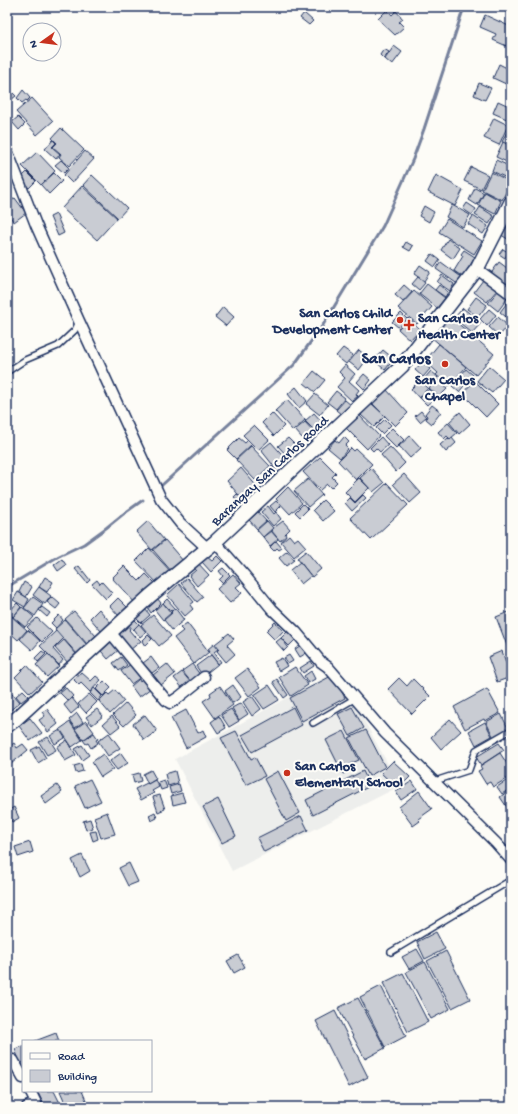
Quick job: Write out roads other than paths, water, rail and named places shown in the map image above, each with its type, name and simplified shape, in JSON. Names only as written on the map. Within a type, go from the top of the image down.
[{"type":"street","points":[[7,150],[36,225],[78,320],[161,499],[180,523],[211,545],[245,576],[272,609],[296,632],[384,733],[434,781],[511,860]]},
{"type":"street","name":"Barangay San Carlos Road","points":[[7,726],[150,596],[211,545],[402,366],[478,269],[508,216],[511,202]]},
{"type":"street","points":[[478,269],[511,294]]},
{"type":"street","points":[[110,632],[170,703],[204,677]]},
{"type":"street","points":[[13,1060],[22,1076]]},
{"type":"street","points":[[30,1092],[34,1106]]},
{"type":"lane","points":[[7,372],[25,360],[58,346],[75,330],[78,320]]},
{"type":"lane","points":[[313,723],[354,699]]},
{"type":"lane","points":[[434,781],[469,770],[476,750],[511,730]]},
{"type":"lane","points":[[391,952],[511,880]]},
{"type":"waterway","points":[[162,485],[294,365],[323,325],[383,226],[413,159],[464,7]]},
{"type":"waterway","points":[[7,587],[59,556],[84,544],[143,500]]},
{"type":"place","name":"San Carlos Child Development Center","points":[[400,320]]},
{"type":"place","name":"San Carlos Health Center","points":[[409,325]]},
{"type":"place","name":"San Carlos Chapel","points":[[445,364]]},
{"type":"place","name":"San Carlos Elementary School","points":[[287,773]]},
{"type":"district","name":"San Carlos","points":[[396,357]]}]
